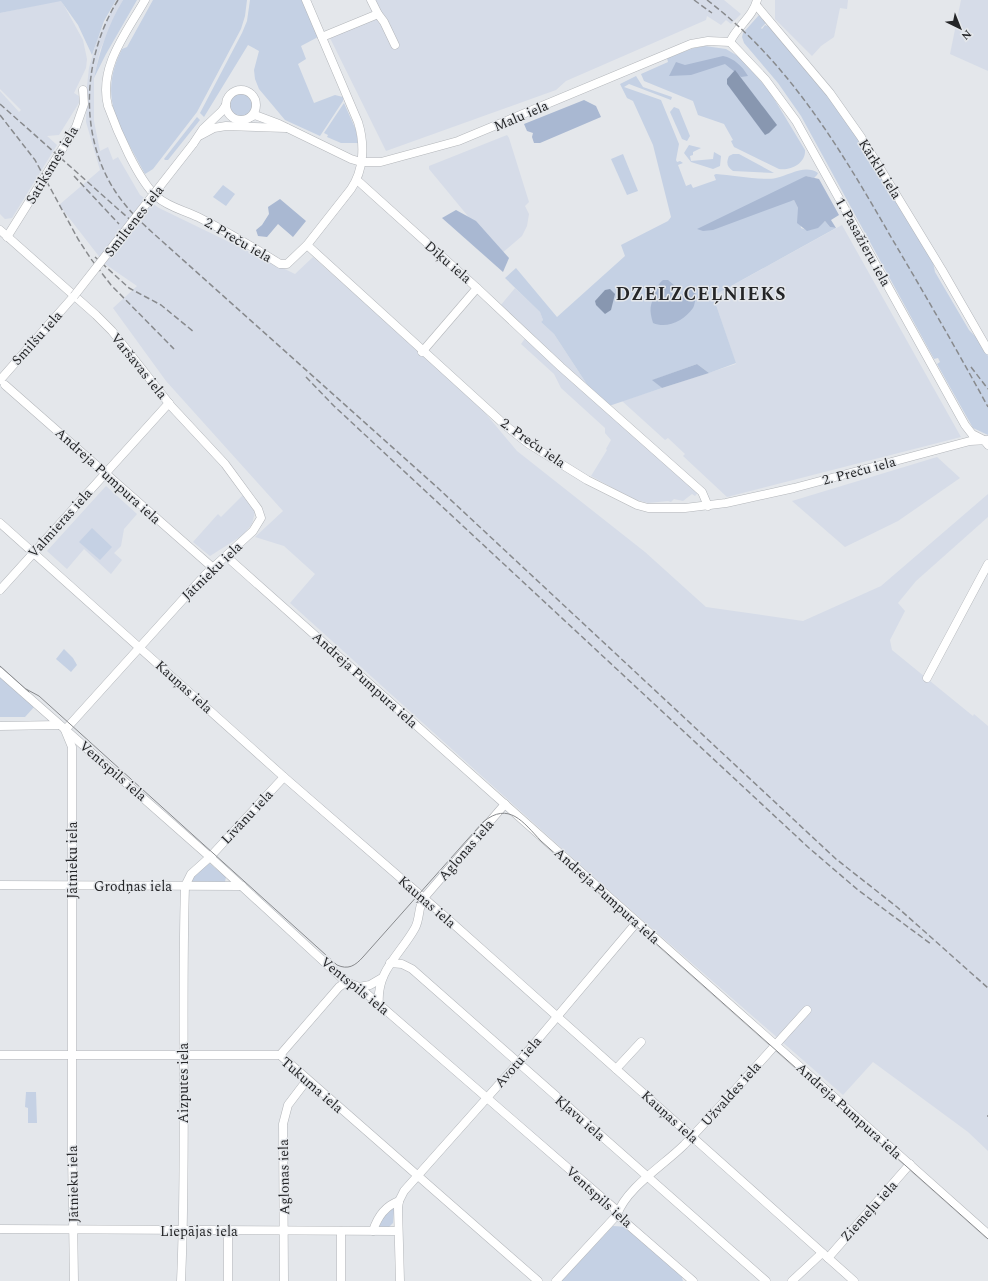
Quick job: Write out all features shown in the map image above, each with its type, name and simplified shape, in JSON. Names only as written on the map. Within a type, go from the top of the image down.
[{"type":"street","name":"2. Preču iela","points":[[145,0],[111,60],[107,71],[106,97],[113,118],[136,166],[148,188],[156,197],[176,210],[194,215],[233,235],[280,264],[287,264],[307,245],[422,352],[506,426],[528,444],[602,488],[648,508],[708,506],[794,488],[970,441],[987,442]]},
{"type":"street","points":[[306,0],[361,133],[362,149],[357,180],[307,245]]},
{"type":"street","points":[[371,0],[395,45]]},
{"type":"street","points":[[730,42],[734,33],[747,19],[756,3]]},
{"type":"street","name":"Kārklu iela","points":[[756,3],[830,93],[861,137],[938,263],[988,350]]},
{"type":"street","points":[[322,37],[378,14]]},
{"type":"street","name":"Malu iela","points":[[361,162],[381,162],[458,141],[691,44],[708,41],[730,42]]},
{"type":"street","name":"1. Pasažieru iela","points":[[730,42],[765,79],[796,121],[962,418],[972,434],[987,442]]},
{"type":"street","name":"Satiksmes iela","points":[[7,237],[76,127],[84,104],[83,90]]},
{"type":"street","name":"Smiltenes iela","points":[[193,144],[203,129],[222,111],[231,94],[242,90],[252,95],[256,105],[264,114],[279,124],[351,159],[361,162]]},
{"type":"street","points":[[226,105],[229,114],[232,117]]},
{"type":"street","points":[[250,118],[256,105]]},
{"type":"street","name":"Smiltenes iela","points":[[74,296],[200,135],[221,119],[232,117],[242,120],[256,115],[279,124]]},
{"type":"street","name":"Smiltenes iela","points":[[200,135],[214,128],[226,126],[288,129]]},
{"type":"street","name":"Dīķu iela","points":[[357,180],[477,288],[422,352]]},
{"type":"street","name":"Varšavas iela","points":[[0,230],[112,331],[169,403],[225,464],[258,509],[261,518]]},
{"type":"street","points":[[477,288],[561,367],[702,492],[708,506]]},
{"type":"street","name":"Smilšu iela","points":[[2,382],[11,368],[74,296]]},
{"type":"street","name":"Andreja Pumpura iela","points":[[2,382],[212,568]]},
{"type":"street","name":"Valmieras iela","points":[[0,590],[104,473],[169,403]]},
{"type":"street","name":"Jātnieku iela","points":[[74,1281],[72,747],[62,727],[140,647],[212,568],[227,557],[229,551],[253,531],[261,518]]},
{"type":"street","name":"Kauņas iela","points":[[0,523],[284,777],[854,1281]]},
{"type":"street","name":"Andreja Pumpura iela","points":[[227,557],[988,1234]]},
{"type":"street","points":[[927,678],[988,564]]},
{"type":"street","name":"Ventspils iela","points":[[0,672],[242,886],[346,982],[360,987],[486,1099],[614,1208],[617,1214],[693,1281]]},
{"type":"street","points":[[0,726],[62,727]]},
{"type":"street","name":"Līvānu iela","points":[[185,886],[190,874],[210,858],[284,777]]},
{"type":"street","name":"Aglonas iela","points":[[379,1004],[378,990],[382,978],[390,963],[415,929],[423,899],[505,804]]},
{"type":"street","name":"Grodņas iela","points":[[0,885],[242,886]]},
{"type":"street","name":"Aizputes iela","points":[[181,1281],[183,1231],[185,886]]},
{"type":"street","name":"Avotu iela","points":[[400,1281],[398,1231],[399,1201],[404,1191],[416,1175],[518,1063],[637,922]]},
{"type":"street","name":"Kļavu iela","points":[[390,963],[402,964],[412,969],[766,1281]]},
{"type":"street","points":[[360,987],[370,986],[382,978]]},
{"type":"street","points":[[280,1055],[339,987],[346,982]]},
{"type":"street","name":"Užvaldes iela","points":[[556,1281],[617,1214],[624,1201],[647,1177],[692,1137],[808,1010]]},
{"type":"street","points":[[616,1070],[641,1042]]},
{"type":"street","name":"Tukuma iela","points":[[0,1055],[280,1055],[538,1281]]},
{"type":"street","name":"Aglonas iela","points":[[284,1281],[285,1231],[283,1124],[288,1105],[307,1080]]},
{"type":"street","name":"Ziemeļu iela","points":[[792,1281],[825,1255],[910,1164]]},
{"type":"street","name":"Avotu iela","points":[[373,1231],[376,1221],[390,1204],[399,1201]]},
{"type":"street","name":"Liepājas iela","points":[[0,1229],[398,1231]]},
{"type":"street","points":[[228,1231],[228,1281]]},
{"type":"street","points":[[341,1231],[341,1281]]},
{"type":"shaded area","points":[[0,0],[116,0],[104,21],[92,55],[78,25],[61,1],[0,13]]},
{"type":"shaded area","points":[[61,0],[83,40],[87,59],[86,68],[74,93],[82,98],[59,135],[47,136],[57,145],[12,218],[5,219],[0,214],[0,91],[19,112],[21,110],[0,89],[0,13]]},
{"type":"shaded area","points":[[116,0],[123,0],[100,50],[94,78],[94,121],[100,151],[108,147],[113,160],[118,157],[140,195],[159,208],[295,274],[313,257],[476,402],[517,451],[645,552],[706,607],[803,621],[881,586],[988,494],[988,517],[916,581],[898,603],[905,611],[890,640],[892,650],[973,716],[974,714],[988,726],[988,1151],[968,1132],[873,1062],[843,1095],[608,890],[290,603],[315,574],[284,546],[255,537],[283,511],[166,381],[113,308],[137,286],[105,264],[59,205],[100,170],[86,122],[87,86],[89,68],[97,40]]},
{"type":"shaded area","points":[[123,0],[137,0],[94,78],[105,38]]},
{"type":"shaded area","points":[[153,0],[247,0],[245,16],[241,29],[197,112],[153,169],[145,174],[128,143],[115,114],[111,84],[115,67],[122,49],[127,47]]},
{"type":"shaded area","points":[[250,0],[303,0],[318,37],[301,46],[306,59],[298,64],[314,103],[335,95],[343,97],[343,101],[320,136],[285,120],[259,89],[255,79],[254,70],[259,51],[248,45],[204,117],[200,113],[242,33],[247,21]]},
{"type":"shaded area","points":[[375,0],[724,0],[741,14],[731,24],[726,20],[721,25],[707,16],[706,20],[566,81],[556,90],[386,151],[330,38],[379,11]]},
{"type":"shaded area","points":[[775,0],[848,0],[847,9],[840,8],[834,37],[821,46],[812,56],[775,19]]},
{"type":"shaded area","points":[[961,0],[988,0],[988,71],[950,54]]},
{"type":"shaded area","points":[[759,15],[766,23],[761,28],[762,29],[765,25],[770,27],[832,99],[885,180],[933,262],[935,272],[969,330],[977,338],[988,356],[988,435],[973,428],[937,364],[940,362],[938,358],[934,359],[801,116],[778,83],[744,43],[742,37],[743,33]]},
{"type":"shaded area","points":[[705,46],[726,49],[741,58],[770,92],[805,150],[803,159],[797,165],[788,169],[779,169],[734,147],[731,141],[733,140],[724,124],[698,115],[693,101],[644,81],[641,74],[668,62],[667,58],[694,48]]},
{"type":"shaded area","points":[[723,56],[738,63],[748,76],[741,77],[725,64],[691,75],[669,76],[676,62],[685,65]]},
{"type":"shaded area","points":[[735,70],[777,125],[765,135],[727,84],[727,79]]},
{"type":"shaded area","points":[[636,76],[643,87],[672,97],[671,100],[629,84],[624,87],[661,100],[679,144],[676,160],[677,162],[680,161],[683,163],[678,165],[686,186],[691,184],[693,188],[716,180],[714,175],[716,174],[770,179],[797,171],[813,171],[818,173],[817,175],[814,178],[806,176],[790,201],[794,200],[798,208],[801,228],[808,230],[814,229],[825,221],[830,227],[836,228],[713,296],[736,363],[709,373],[697,364],[653,380],[662,388],[609,406],[590,389],[554,334],[541,322],[543,320],[540,312],[505,278],[516,268],[557,317],[625,256],[621,245],[668,221],[671,217],[653,145],[633,101],[627,98],[620,84]]},
{"type":"shaded area","points":[[241,92],[250,96],[254,105],[250,114],[241,118],[232,114],[228,105],[232,96]]},
{"type":"shaded area","points":[[584,100],[596,106],[601,117],[540,143],[534,143],[532,137],[533,133],[527,131],[524,124]]},
{"type":"shaded area","points":[[344,103],[356,130],[358,143],[341,143],[327,137],[328,135],[324,133]]},
{"type":"shaded area","points":[[674,107],[679,109],[690,136],[687,141],[682,139],[670,112]]},
{"type":"shaded area","points":[[197,117],[200,120],[168,160],[165,160],[164,159]]},
{"type":"shaded area","points":[[507,135],[529,202],[525,206],[529,214],[527,226],[522,236],[500,255],[429,169],[429,166]]},
{"type":"shaded area","points":[[689,145],[701,148],[693,152],[693,155],[690,156],[691,161],[713,159],[714,152],[721,156],[720,166],[713,169],[691,162],[684,153]]},
{"type":"shaded area","points":[[623,154],[638,191],[627,195],[611,159]]},
{"type":"shaded area","points":[[739,154],[774,173],[733,171],[729,168],[727,163],[729,156]]},
{"type":"shaded area","points":[[806,176],[819,179],[839,215],[831,220],[836,228],[830,227],[825,221],[818,228],[807,231],[797,223],[798,208],[794,200],[713,230],[703,231],[697,229]]},
{"type":"shaded area","points":[[223,185],[235,194],[226,206],[213,197]]},
{"type":"shaded area","points":[[280,199],[306,221],[293,237],[278,224],[267,237],[258,236],[256,230],[262,225],[269,214],[268,207]]},
{"type":"shaded area","points":[[456,210],[476,221],[509,258],[503,272],[442,218]]},
{"type":"shaded area","points":[[842,225],[961,437],[727,497],[683,456],[685,454],[668,438],[665,440],[622,401],[736,364],[713,296]]},
{"type":"shaded area","points":[[663,280],[668,280],[675,286],[671,289],[673,296],[680,296],[689,289],[694,291],[696,295],[694,307],[685,317],[675,323],[658,325],[653,323],[651,305],[657,288]]},
{"type":"shaded area","points":[[515,288],[540,312],[543,320],[541,322],[554,334],[590,389],[701,489],[695,496],[692,494],[683,501],[674,499],[671,502],[648,503],[633,499],[591,476],[607,450],[606,449],[611,440],[605,433],[605,428],[561,388],[554,374],[521,344],[529,333],[500,306]]},
{"type":"shaded area","points":[[610,289],[615,294],[611,310],[605,314],[596,305],[595,301],[605,290]]},
{"type":"shaded area","points":[[697,364],[709,373],[662,388],[652,380]]},
{"type":"shaded area","points":[[937,457],[960,478],[898,521],[845,547],[792,501]]},
{"type":"shaded area","points":[[106,486],[137,514],[124,529],[121,546],[114,553],[122,560],[111,574],[84,549],[67,569],[47,551]]},
{"type":"shaded area","points":[[243,495],[255,512],[252,524],[243,535],[210,556],[193,542],[218,514],[221,517]]},
{"type":"shaded area","points":[[92,528],[112,547],[100,560],[79,542]]},
{"type":"shaded area","points":[[64,649],[73,658],[77,665],[71,672],[56,659]]},
{"type":"shaded area","points":[[0,676],[34,707],[25,717],[0,717]]},
{"type":"shaded area","points":[[209,863],[226,877],[225,882],[191,882],[191,879]]},
{"type":"shaded area","points":[[26,1092],[36,1092],[37,1123],[28,1123],[28,1108],[25,1107]]},
{"type":"shaded area","points":[[392,1207],[394,1208],[393,1223],[389,1227],[379,1227],[378,1222]]},
{"type":"shaded area","points":[[613,1226],[628,1227],[681,1274],[683,1281],[561,1281]]},
{"type":"tram line","points":[[0,666],[29,692]]},
{"type":"tram line","points":[[26,689],[39,696],[337,965],[348,967],[354,965],[360,960],[483,822],[500,813],[515,816],[522,821],[541,841],[988,1239]]},
{"type":"railway","points":[[118,0],[106,22],[98,45],[92,70],[90,120],[95,145],[103,169],[115,191],[131,212],[439,489],[836,859],[897,907],[988,988]]},
{"type":"railway","points":[[694,0],[712,13]]},
{"type":"railway","points":[[707,0],[736,24],[763,51],[788,79],[811,109],[853,172],[916,279],[988,407]]},
{"type":"railway","points":[[0,104],[136,225]]},
{"type":"railway","points":[[0,115],[35,160],[78,239],[91,259],[111,285],[174,349]]},
{"type":"railway","points":[[74,176],[119,224]]},
{"type":"railway","points":[[95,257],[129,288],[161,305],[194,332]]},
{"type":"railway","points":[[971,367],[988,389]]},
{"type":"railway","points":[[306,377],[334,406],[809,848],[858,890],[931,944]]},
{"type":"district","name":"DZELZCEĻNIEKS","points":[[701,294]]}]
